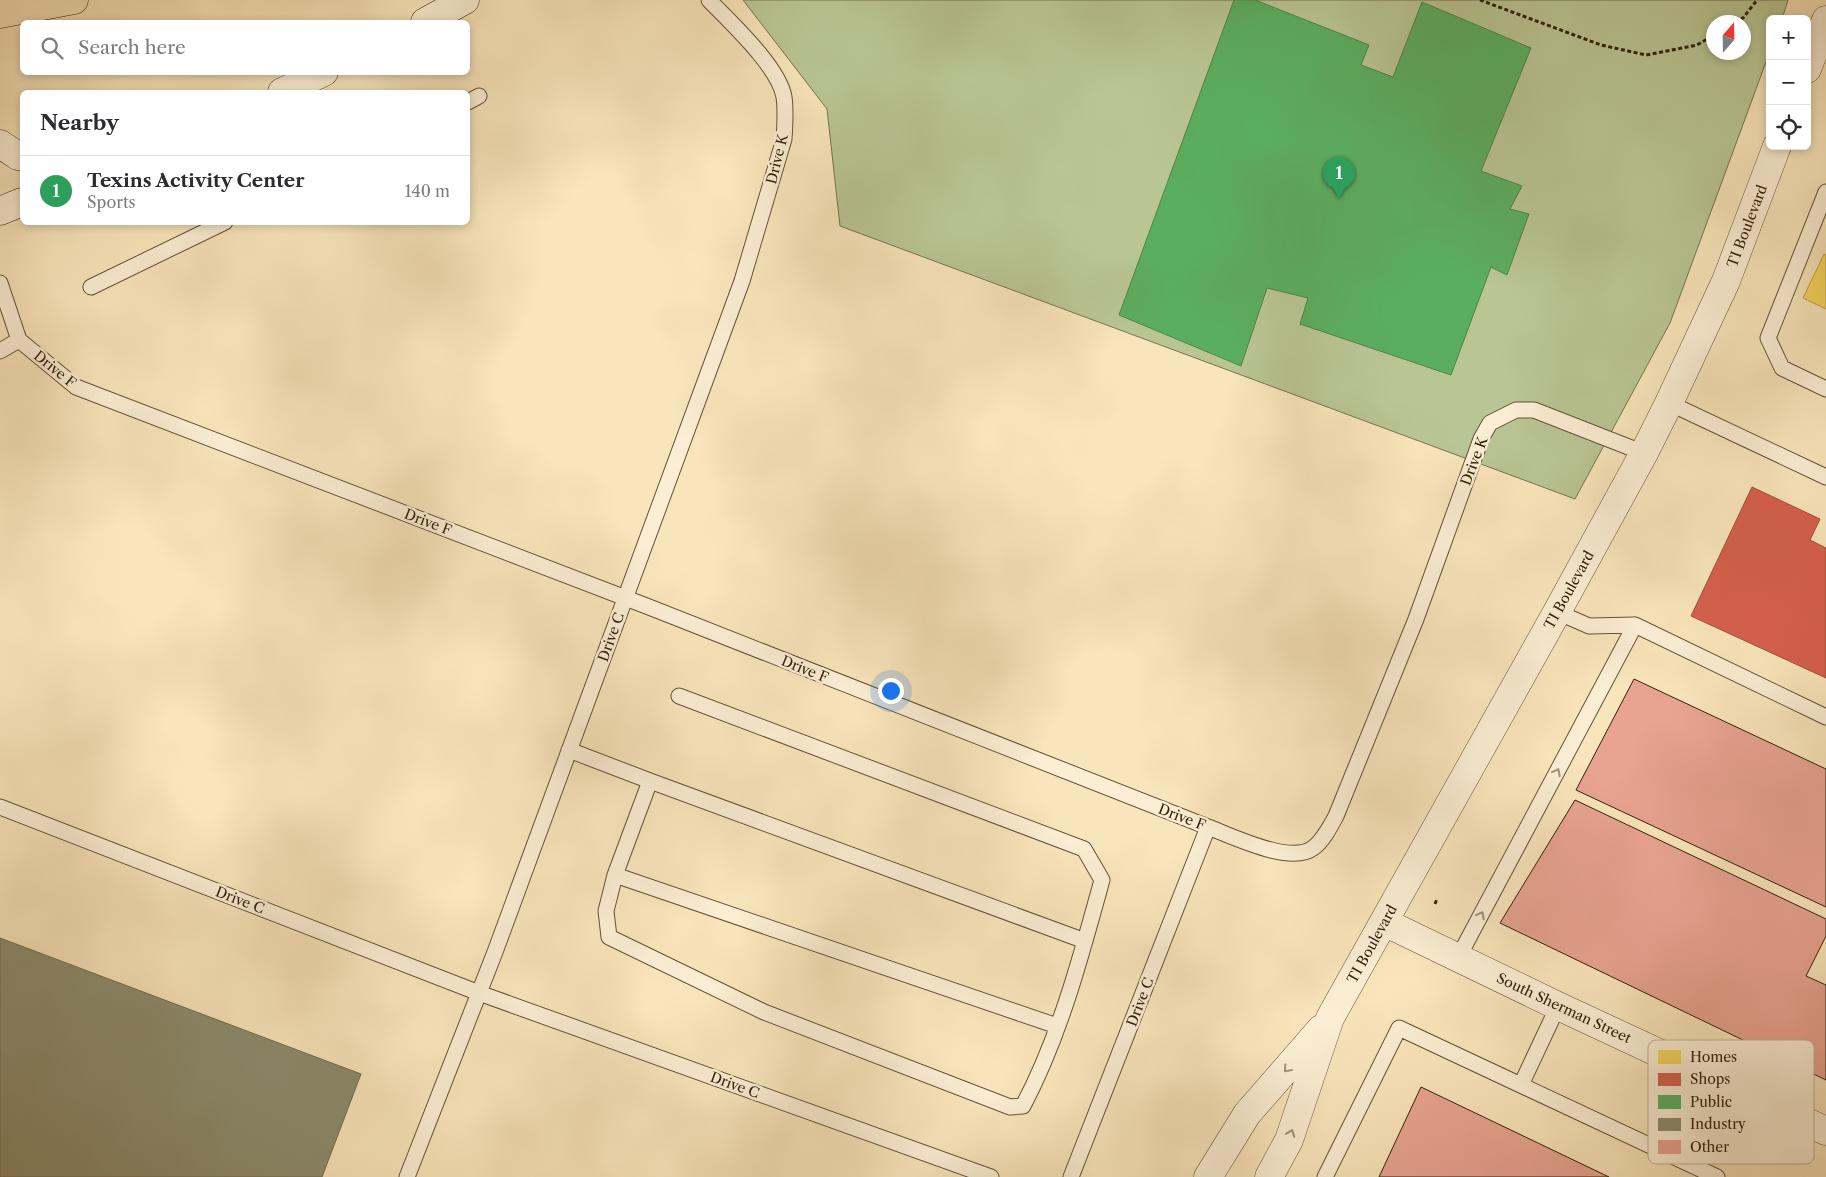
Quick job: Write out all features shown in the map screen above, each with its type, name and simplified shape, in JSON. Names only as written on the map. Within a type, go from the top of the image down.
[{"type":"highway","points":[[0,5],[12,0]]},
{"type":"highway","points":[[0,14],[74,0]]},
{"type":"street","points":[[429,20],[465,0]]},
{"type":"street","points":[[1810,60],[1826,20]]},
{"type":"street","points":[[286,90],[318,75]]},
{"type":"street","name":"TI Boulevard","points":[[1270,1177],[1289,1140],[1330,1018],[1644,453],[1726,281],[1775,150]]},
{"type":"street","points":[[0,211],[20,203]]},
{"type":"street","name":"South Sherman Street","points":[[1384,922],[1648,1048]]},
{"type":"street","name":"TI Boulevard","points":[[1208,1177],[1247,1114],[1330,1018]]},
{"type":"street","name":"South Sherman Street","points":[[1814,1125],[1826,1131]]},
{"type":"lane","name":"Drive K","points":[[710,0],[771,68],[784,95],[784,139],[742,281]]},
{"type":"lane","points":[[1826,192],[1768,338],[1782,368],[1826,389]]},
{"type":"lane","points":[[90,287],[219,225]]},
{"type":"lane","name":"Drive C","points":[[407,1177],[480,993],[742,281]]},
{"type":"lane","points":[[0,283],[19,340],[0,351]]},
{"type":"lane","name":"Drive F","points":[[19,340],[76,387],[626,598],[1276,852],[1299,854],[1312,849],[1325,834],[1336,816],[1416,619],[1444,542]]},
{"type":"lane","points":[[1669,403],[1826,477]]},
{"type":"lane","name":"Drive K","points":[[1444,542],[1481,439],[1490,423],[1516,410],[1534,410],[1644,453]]},
{"type":"lane","points":[[1557,612],[1589,626],[1635,625],[1826,717]]},
{"type":"lane","points":[[1458,958],[1635,625]]},
{"type":"lane","points":[[650,781],[615,875],[606,911],[609,937],[764,1012],[1010,1107],[1023,1106],[1038,1078],[1057,1026],[1085,941],[1102,880],[1084,849],[679,696]]},
{"type":"lane","points":[[569,750],[1085,941]]},
{"type":"lane","name":"Drive C","points":[[0,807],[480,993],[991,1177]]},
{"type":"lane","name":"Drive C","points":[[1072,1177],[1208,827]]},
{"type":"lane","points":[[615,875],[1057,1026]]},
{"type":"lane","points":[[1521,1085],[1558,1006]]},
{"type":"lane","points":[[1325,1177],[1399,1028],[1648,1145]]},
{"type":"lane","points":[[1689,1164],[1717,1177]]},
{"type":"path","points":[[1480,0],[1601,45],[1646,55],[1697,44],[1706,39]]},
{"type":"path","points":[[1745,15],[1757,0]]},
{"type":"path","points":[[1435,904],[1437,900]]},
{"type":"green space","points":[[743,0],[1788,0],[1783,15],[1766,15],[1766,62],[1670,323],[1575,499],[840,226],[827,109]]},
{"type":"building: Homes","points":[[1824,254],[1826,255],[1826,309],[1803,298]]},
{"type":"building: Shops","points":[[1752,487],[1820,519],[1810,540],[1826,548],[1826,678],[1691,616]]},
{"type":"building: Public","points":[[1234,0],[1255,0],[1369,45],[1361,65],[1393,77],[1422,2],[1531,48],[1481,171],[1522,186],[1510,209],[1529,214],[1507,275],[1491,267],[1451,375],[1300,324],[1308,298],[1267,288],[1241,366],[1119,315]]},
{"type":"building: Industry","points":[[0,938],[361,1074],[322,1177],[0,1177]]},
{"type":"building: Other","points":[[1634,679],[1826,769],[1826,907],[1576,790]]},
{"type":"building: Other","points":[[1575,800],[1826,919],[1826,936],[1806,976],[1826,985],[1826,1080],[1814,1074],[1814,1040],[1743,1040],[1500,923]]},
{"type":"building: Other","points":[[1421,1087],[1609,1177],[1379,1177]]},
{"type":"place","name":"Texins Activity Center","points":[[1339,198]]}]
